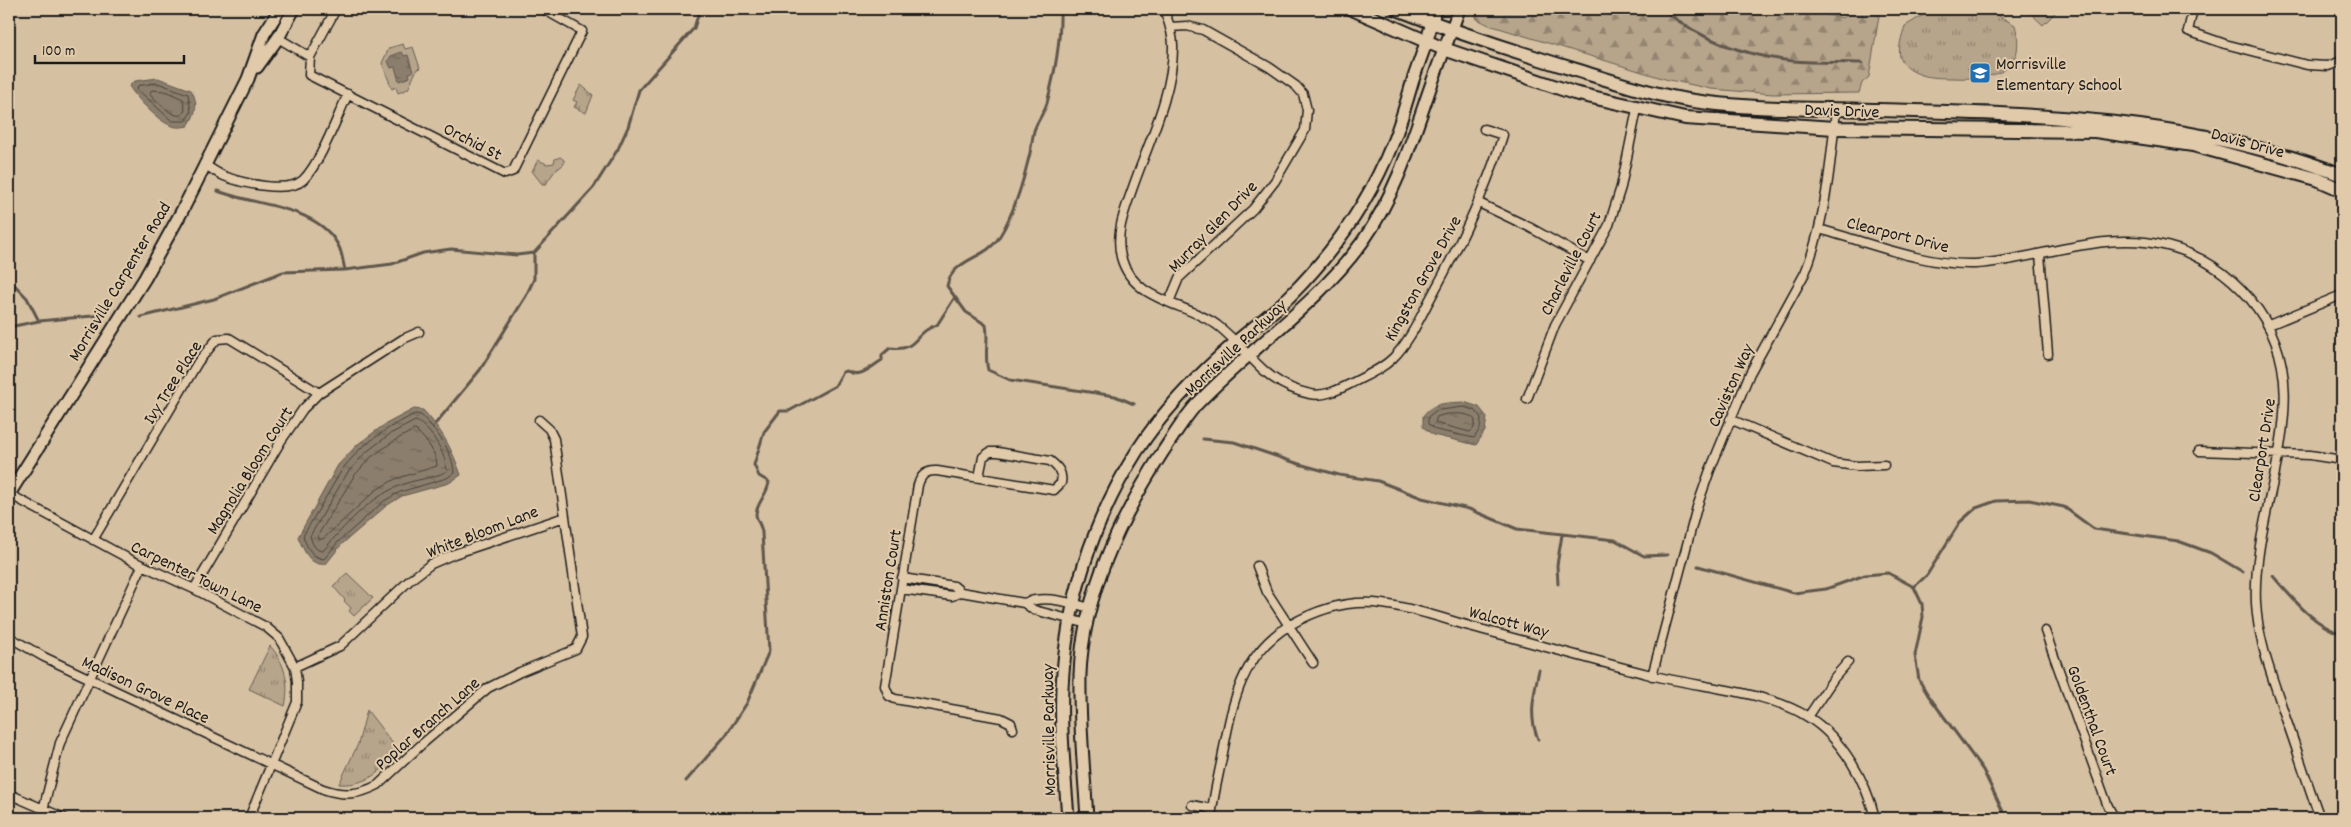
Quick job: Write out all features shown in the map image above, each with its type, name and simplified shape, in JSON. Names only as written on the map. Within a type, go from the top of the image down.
[{"type":"main road","name":"Morrisville Carpenter Road","points":[[9,494],[145,278],[248,79],[264,34],[280,9]]},
{"type":"main road","name":"Morrisville Carpenter Road","points":[[248,79],[278,38],[294,9]]},
{"type":"main road","name":"Davis Drive","points":[[1352,9],[1444,49],[1574,93],[1638,109],[1685,118],[1834,128],[2095,131],[2193,146],[2317,179],[2342,190]]},
{"type":"main road","name":"Davis Drive","points":[[1397,9],[1452,30],[1627,86],[1693,101],[1747,106],[1997,113],[2126,123],[2178,130],[2236,143],[2342,175]]},
{"type":"main road","name":"Morrisville Parkway","points":[[1068,818],[1062,690],[1072,603],[1097,529],[1124,472],[1138,449],[1168,409],[1236,342],[1290,297],[1325,257],[1364,202],[1394,141],[1433,23],[1435,9]]},
{"type":"main road","name":"Morrisville Parkway","points":[[1087,818],[1080,706],[1080,672],[1091,608],[1122,521],[1144,481],[1196,405],[1247,357],[1318,296],[1364,240],[1386,204],[1396,183],[1459,9]]},
{"type":"street","points":[[278,38],[310,57],[336,9]]},
{"type":"street","name":"Orchid St","points":[[310,57],[309,75],[506,174],[513,171],[582,31],[543,9]]},
{"type":"street","name":"Kingston Grove Drive","points":[[1164,9],[1173,44],[1170,76],[1123,216],[1119,232],[1121,256],[1133,280],[1154,297],[1206,318],[1236,342],[1247,357],[1269,376],[1312,395],[1335,391],[1382,366],[1393,357],[1413,330],[1479,203],[1503,135],[1484,129]]},
{"type":"street","points":[[2193,9],[2188,31],[2206,38],[2307,65],[2328,66],[2342,61]]},
{"type":"street","name":"Murray Glen Drive","points":[[1169,302],[1179,278],[1253,209],[1275,181],[1305,130],[1307,110],[1302,94],[1296,86],[1282,75],[1202,30],[1187,26],[1170,27]]},
{"type":"street","points":[[204,164],[222,175],[250,184],[291,186],[302,181],[312,168],[348,94]]},
{"type":"street","name":"Charleville Court","points":[[1527,399],[1555,325],[1601,243],[1616,207],[1638,109]]},
{"type":"street","name":"Caviston Way","points":[[1652,676],[1697,507],[1730,419],[1750,373],[1805,273],[1819,229],[1836,109]]},
{"type":"street","points":[[1479,203],[1530,227],[1590,261]]},
{"type":"street","name":"Clearport Drive","points":[[1819,229],[1919,257],[1952,263],[1985,263],[2111,241],[2140,241],[2170,246],[2201,259],[2229,278],[2248,296],[2269,325],[2281,358],[2285,379],[2286,407],[2258,556],[2257,620],[2270,672],[2320,818]]},
{"type":"street","points":[[2040,254],[2048,354]]},
{"type":"street","points":[[2269,325],[2339,296]]},
{"type":"street","name":"Magnolia Bloom Court","points":[[194,589],[296,418],[319,393],[403,339],[419,332]]},
{"type":"street","name":"Ivy Tree Place","points":[[93,540],[198,362],[217,339],[230,338],[319,393]]},
{"type":"street","points":[[1730,419],[1832,463],[1857,466],[1884,465]]},
{"type":"street","name":"Poplar Branch Lane","points":[[272,765],[331,792],[354,794],[367,791],[378,785],[421,745],[488,688],[520,672],[576,649],[582,637],[554,439],[549,428],[539,420]]},
{"type":"street","points":[[2199,451],[2278,454],[2342,460]]},
{"type":"street","name":"Anniston Court","points":[[978,477],[983,457],[990,452],[998,452],[1050,461],[1056,465],[1062,478],[1061,483],[1054,490],[931,470],[922,475],[918,485],[902,578],[886,678],[886,691],[895,699],[1001,718],[1011,723],[1013,729]]},
{"type":"street","name":"Carpenter Town Lane","points":[[9,494],[142,566],[194,589],[266,627],[279,638],[295,667],[297,702],[249,818]]},
{"type":"street","name":"White Bloom Lane","points":[[295,667],[340,646],[410,580],[431,564],[454,554],[565,516]]},
{"type":"street","points":[[41,818],[45,810],[60,743],[142,566]]},
{"type":"street","points":[[1257,566],[1267,592],[1313,663]]},
{"type":"street","points":[[902,578],[954,586],[961,592],[1024,603],[1040,599],[1072,603],[1091,608]]},
{"type":"street","points":[[901,589],[952,596],[961,592]]},
{"type":"street","points":[[1024,603],[1034,610],[1088,624]]},
{"type":"street","name":"Walcott Way","points":[[1211,818],[1236,692],[1256,656],[1288,627],[1308,615],[1347,604],[1374,603],[1445,619],[1652,676],[1758,698],[1808,717],[1832,739],[1858,774],[1869,796],[1875,818]]},
{"type":"street","name":"Goldenthal Court","points":[[2046,631],[2107,804],[2114,818]]},
{"type":"street","name":"Madison Grove Place","points":[[9,637],[90,679],[272,765]]},
{"type":"street","points":[[1808,717],[1834,678],[1848,662]]},
{"type":"street","points":[[9,794],[64,818]]},
{"type":"street","points":[[1192,805],[1212,808]]},
{"type":"street","points":[[1472,818],[1481,815]]},
{"type":"green space","points":[[1473,9],[1809,9],[1817,13],[1843,18],[1853,9],[1880,10],[1869,77],[1862,83],[1859,93],[1773,94],[1711,89],[1665,79],[1489,25],[1477,19]]},
{"type":"green space","points":[[1949,9],[1987,9],[2015,25],[2018,41],[2016,54],[2011,63],[2004,70],[1993,75],[1967,78],[1927,76],[1916,73],[1907,67],[1900,57],[1901,41],[1905,26],[1925,14]]},
{"type":"green space","points":[[2026,9],[2059,9],[2043,25]]},
{"type":"green space","points":[[403,44],[405,49],[413,47],[420,68],[417,69],[408,89],[398,93],[396,87],[392,89],[382,63],[389,48]]},
{"type":"green space","points":[[581,85],[593,95],[586,113],[574,107],[577,102],[573,100]]},
{"type":"green space","points":[[560,157],[564,160],[564,164],[554,172],[546,184],[542,184],[532,171],[538,160],[547,164],[554,163],[555,159]]},
{"type":"green space","points":[[347,573],[373,598],[354,616],[349,611],[351,608],[333,586]]},
{"type":"green space","points":[[270,646],[283,666],[285,674],[287,690],[285,706],[249,689]]},
{"type":"green space","points":[[367,710],[400,753],[365,780],[358,783],[339,784],[358,744]]},
{"type":"water","points":[[402,52],[404,56],[408,55],[413,72],[409,73],[410,77],[399,81],[395,67],[391,68],[388,61],[391,56]]},
{"type":"water","points":[[158,78],[191,90],[196,108],[188,126],[174,127],[161,120],[142,103],[129,86],[135,81]]},
{"type":"water","points":[[1464,402],[1479,407],[1487,417],[1485,431],[1476,445],[1433,435],[1423,427],[1423,416],[1431,408],[1441,404]]},
{"type":"water","points":[[414,409],[423,410],[441,432],[461,475],[449,483],[402,496],[386,506],[341,545],[326,564],[315,563],[308,556],[298,537],[338,465],[358,444],[384,425]]},
{"type":"water","points":[[580,813],[600,818],[557,818],[562,815]]},
{"type":"waterway","points":[[141,317],[214,299],[283,272],[345,270],[392,264],[423,253],[451,249],[517,255],[534,253],[594,187],[618,149],[628,127],[639,90],[694,28],[700,9]]},
{"type":"waterway","points":[[686,781],[726,735],[747,703],[769,651],[762,533],[756,514],[769,482],[759,476],[754,465],[764,432],[780,411],[789,411],[835,386],[843,372],[861,373],[882,360],[882,355],[890,348],[906,347],[929,328],[937,325],[955,297],[947,286],[950,277],[955,270],[992,246],[998,239],[1016,201],[1023,181],[1034,131],[1047,103],[1057,56],[1060,33],[1060,9]]},
{"type":"waterway","points":[[1663,9],[1692,30],[1741,51],[1793,61],[1862,63]]},
{"type":"waterway","points":[[218,191],[285,209],[317,223],[330,233],[339,247],[345,270]]},
{"type":"waterway","points":[[436,423],[480,370],[526,296],[534,279],[534,253]]},
{"type":"waterway","points":[[9,279],[27,298],[39,321]]},
{"type":"waterway","points":[[955,297],[966,312],[986,325],[988,370],[1010,380],[1115,396],[1134,404]]},
{"type":"waterway","points":[[9,327],[39,321],[103,315]]},
{"type":"waterway","points":[[1203,439],[1234,442],[1339,475],[1378,481],[1422,498],[1469,509],[1517,529],[1615,540],[1644,556],[1667,555]]},
{"type":"waterway","points":[[1914,587],[1927,575],[1960,522],[1976,508],[1996,501],[2029,500],[2064,507],[2094,529],[2178,541],[2211,553],[2243,572]]},
{"type":"waterway","points":[[1558,584],[1557,565],[1562,535]]},
{"type":"waterway","points":[[1698,566],[1794,593],[1826,589],[1865,575],[1888,573],[1914,587],[1922,604],[1923,617],[1915,655],[1919,680],[1983,770],[2006,818]]},
{"type":"waterway","points":[[2273,576],[2312,617],[2331,630],[2342,634]]},
{"type":"waterway","points":[[1538,739],[1533,722],[1533,713],[1539,670]]},
{"type":"place","name":"Morrisville Elementary School","points":[[1980,73]]}]
